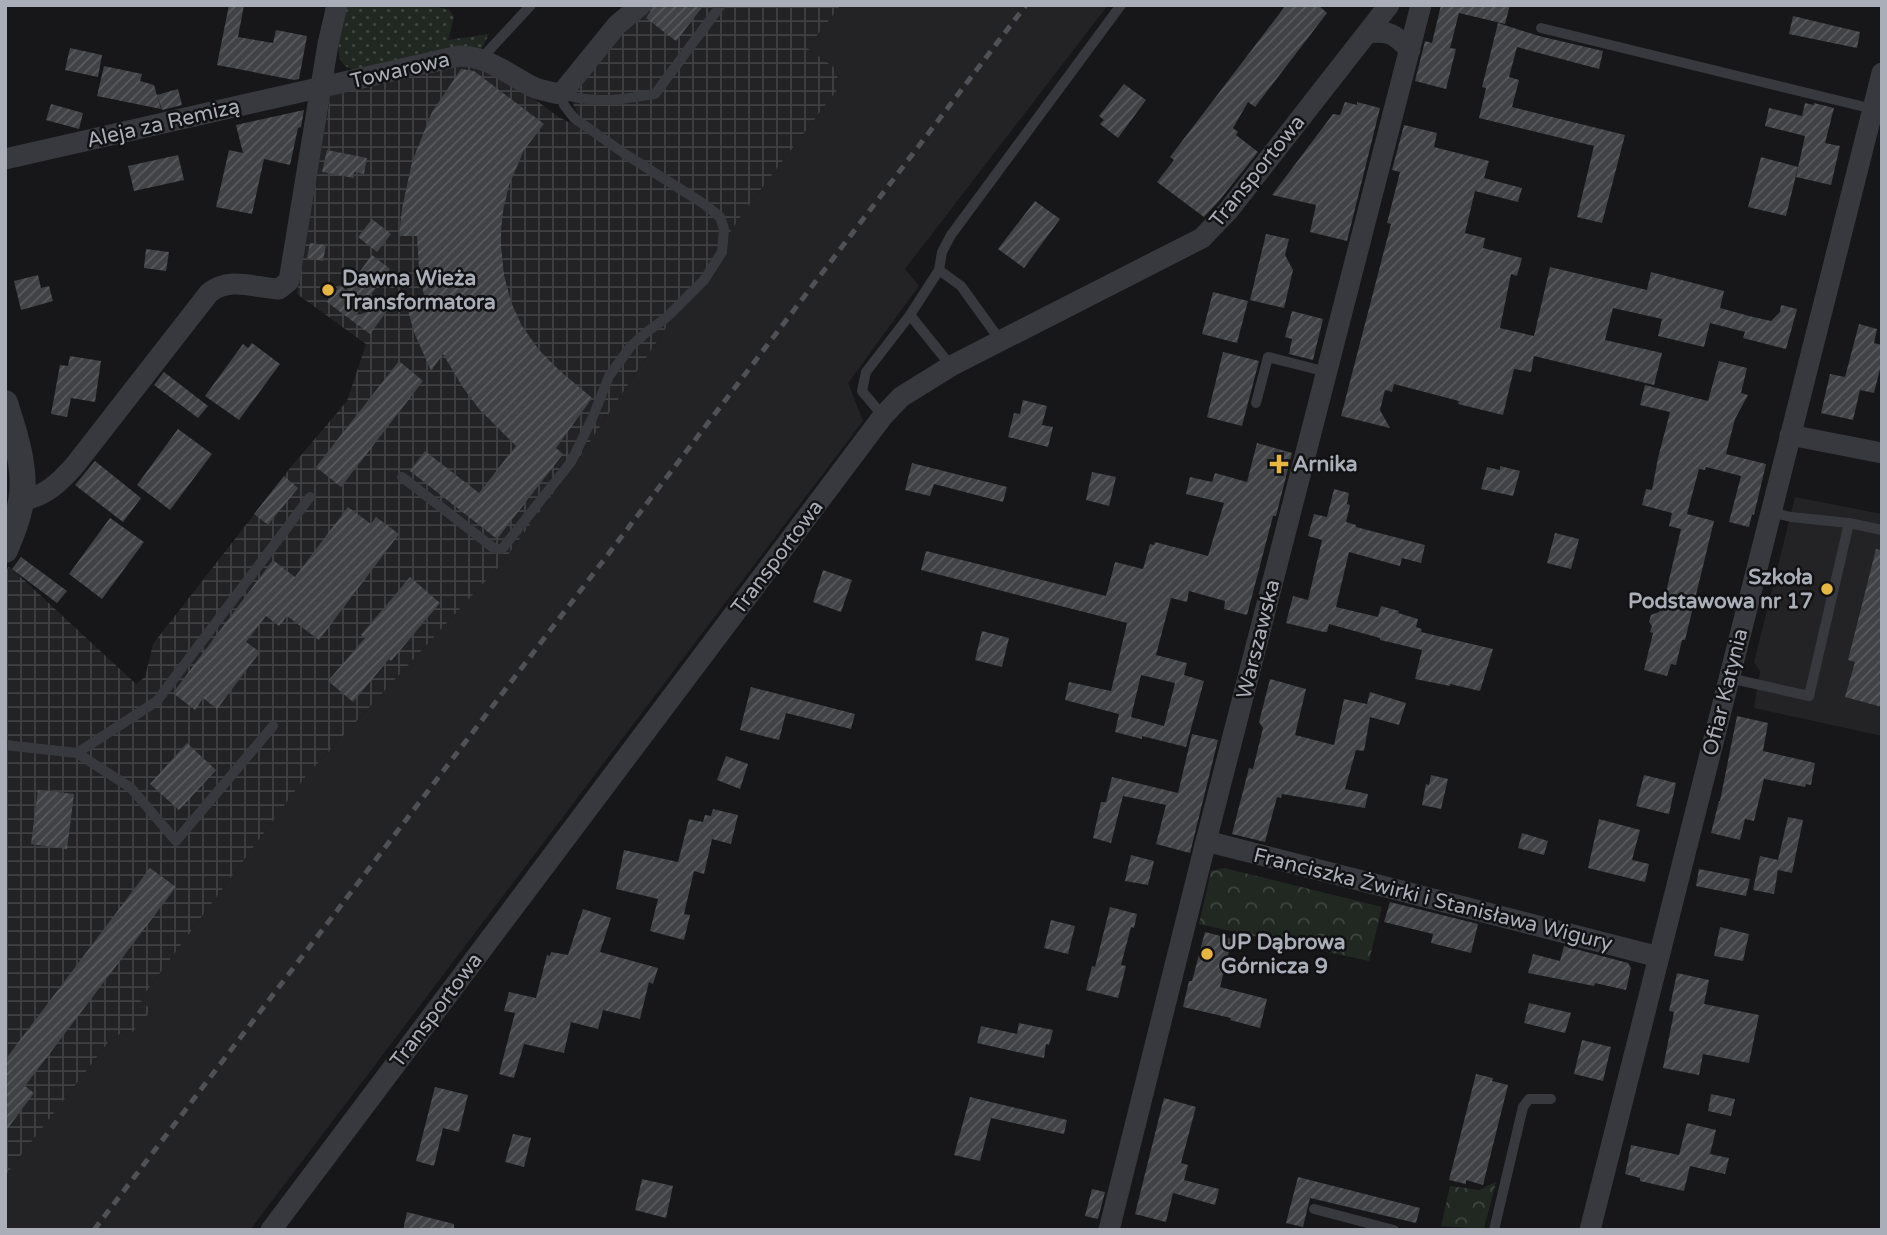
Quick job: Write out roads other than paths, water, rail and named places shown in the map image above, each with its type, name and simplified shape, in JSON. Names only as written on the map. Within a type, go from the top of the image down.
[{"type":"street","points":[[22,500],[42,494],[57,484],[75,465],[209,293],[225,284],[279,289],[289,281],[337,5]]},
{"type":"street","points":[[561,94],[617,25],[641,5]]},
{"type":"street","name":"Transportowa","points":[[271,1230],[883,416],[901,397],[951,366],[1202,238],[1228,211],[1389,5]]},
{"type":"street","name":"Warszawska","points":[[1109,1230],[1421,5]]},
{"type":"street","points":[[1367,33],[1383,31],[1398,37],[1410,50]]},
{"type":"street","name":"Towarowa","points":[[321,87],[466,56],[481,59],[539,90],[561,94]]},
{"type":"street","name":"Ofiar Katynia","points":[[1590,1230],[1882,73]]},
{"type":"street","name":"Aleja za Remizą","points":[[5,159],[321,87]]},
{"type":"street","points":[[5,403],[14,431],[22,477],[22,500],[5,550]]},
{"type":"street","points":[[1790,435],[1882,453]]},
{"type":"street","name":"Franciszka Żwirki i Stanisława Wigury","points":[[1206,841],[1659,957]]},
{"type":"lane","points":[[481,59],[531,5]]},
{"type":"lane","points":[[402,477],[495,549],[502,549],[571,462],[609,376],[631,346],[666,318],[704,280],[722,252],[724,229],[720,217],[574,118],[564,105],[561,94],[607,102],[655,94],[721,5]]},
{"type":"lane","points":[[883,416],[862,391],[866,372],[910,315],[939,270],[942,252],[951,235],[1121,5]]},
{"type":"lane","points":[[1541,27],[1873,109]]},
{"type":"lane","points":[[939,270],[961,286],[1000,340]]},
{"type":"lane","points":[[910,315],[951,366]]},
{"type":"lane","points":[[1256,403],[1268,358],[1327,372]]},
{"type":"lane","points":[[77,753],[157,701],[310,497]]},
{"type":"lane","points":[[1770,512],[1882,530]]},
{"type":"lane","points":[[1729,678],[1809,696],[1849,523]]},
{"type":"lane","points":[[5,745],[77,753],[131,788],[176,841],[274,726]]},
{"type":"lane","points":[[1494,1230],[1524,1107],[1529,1099],[1551,1098]]},
{"type":"lane","points":[[1314,1209],[1394,1230]]},
{"type":"railway","points":[[94,1230],[1026,5]]},
{"type":"place","name":"Dawna Wieża Transformatora","points":[[328,290]]},
{"type":"place","name":"Arnika","points":[[1279,464]]},
{"type":"place","name":"Szkoła Podstawowa nr 17","points":[[1827,589]]},
{"type":"place","name":"UP Dąbrowa Górnicza 9","points":[[1207,954]]}]
